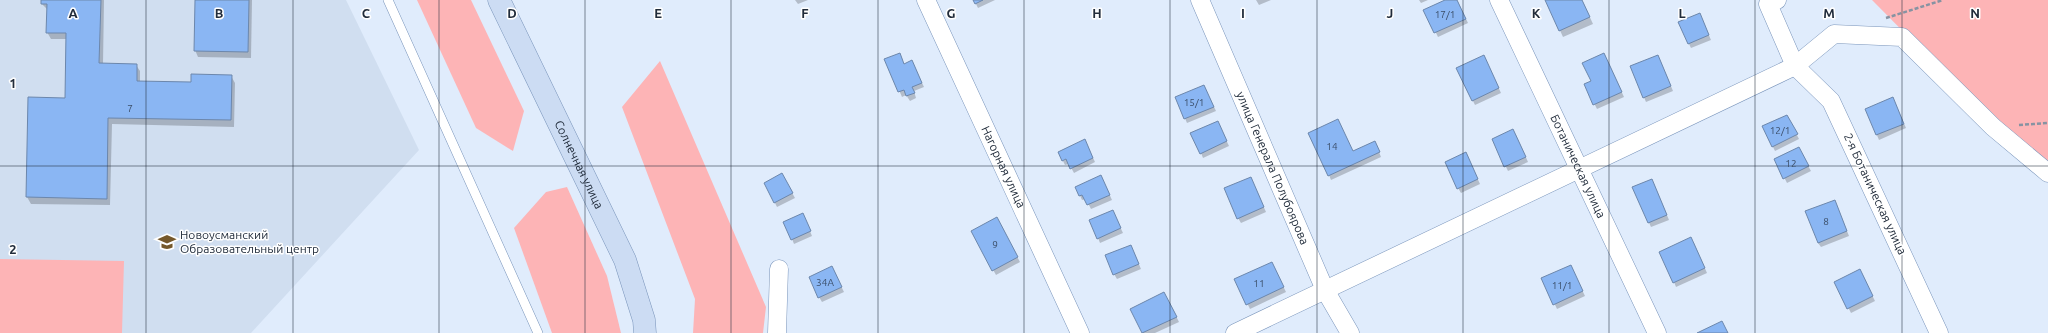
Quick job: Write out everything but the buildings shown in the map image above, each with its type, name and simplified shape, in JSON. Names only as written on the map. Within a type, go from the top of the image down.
[{"type":"street","name":"Солнечная улица","points":[[500,0],[625,260],[644,320],[646,333]]},
{"type":"street","name":"Нагорная улица","points":[[926,0],[1080,333]]},
{"type":"street","name":"улица Генерала Полубоярова","points":[[1200,0],[1325,290],[1350,333]]},
{"type":"street","name":"Ботаническая улица","points":[[1499,0],[1657,333]]},
{"type":"street","points":[[1777,0],[1768,4],[1795,66]]},
{"type":"street","points":[[1234,333],[1795,66],[1834,34],[1902,37],[1993,127],[2048,173]]},
{"type":"street","name":"2-я Ботаническая улица","points":[[1795,66],[1831,100],[1939,333]]},
{"type":"street","points":[[777,333],[779,270]]},
{"type":"lane","points":[[388,0],[538,333]]},
{"type":"shaded area","name":"Новоусманский Образовательный центр","points":[[0,0],[346,0],[419,150],[251,333],[0,333]]},
{"type":"shaded area","points":[[417,0],[471,0],[524,111],[513,151],[476,128]]},
{"type":"shaded area","points":[[1872,0],[2048,0],[2048,178]]},
{"type":"shaded area","points":[[660,61],[766,307],[763,333],[693,333],[695,299],[622,107]]},
{"type":"shaded area","points":[[567,187],[607,276],[621,333],[552,333],[514,228],[546,192]]},
{"type":"shaded area","points":[[0,259],[124,261],[122,333],[0,333]]},
{"type":"place","name":"Новоусманский Образовательный центр","points":[[167,242]]}]
